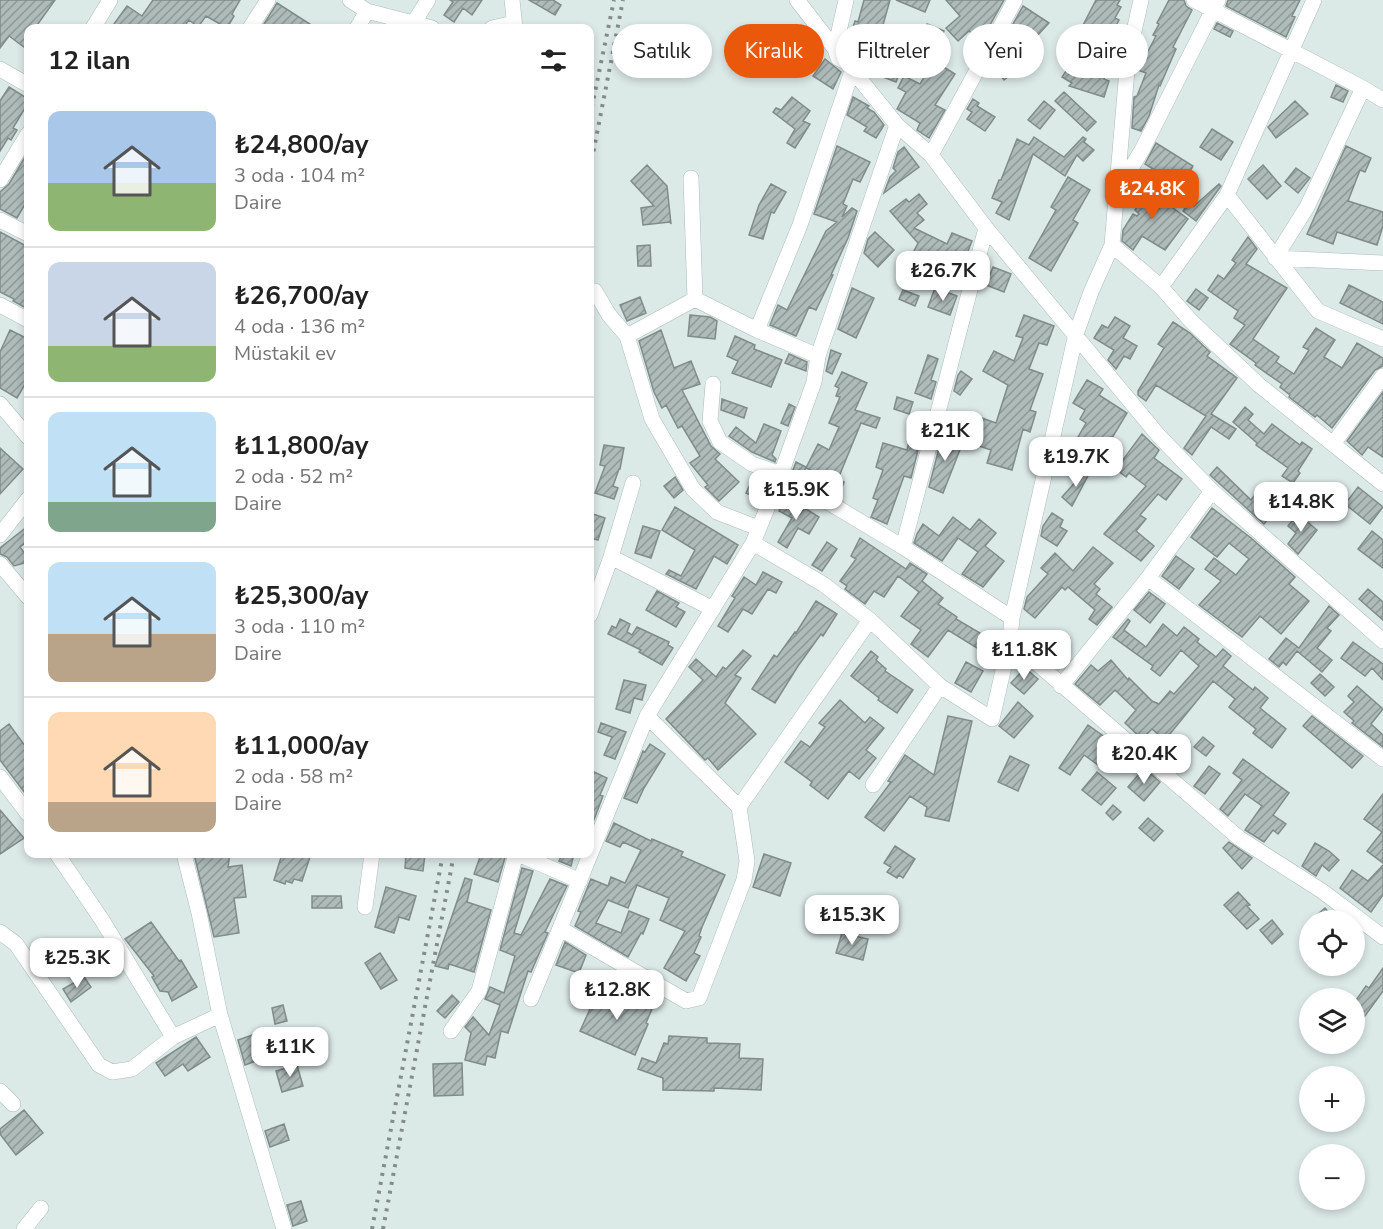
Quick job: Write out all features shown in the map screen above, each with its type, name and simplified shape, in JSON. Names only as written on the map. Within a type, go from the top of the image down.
[{"type":"street","points":[[95,24],[110,0]]},
{"type":"street","points":[[252,24],[268,0]]},
{"type":"street","points":[[350,0],[367,11],[420,24]]},
{"type":"street","points":[[414,22],[428,0]]},
{"type":"street","points":[[512,0],[515,24]]},
{"type":"street","points":[[797,0],[836,52]]},
{"type":"street","points":[[835,49],[846,0]]},
{"type":"street","points":[[931,155],[1015,0]]},
{"type":"street","points":[[595,291],[609,315],[627,336],[652,419],[693,489],[717,512],[756,535],[870,620],[939,686],[992,719],[1010,640],[1012,618],[1076,334],[1091,292],[1112,245],[1128,58],[1141,0]]},
{"type":"street","points":[[1194,0],[1216,5],[1291,51],[1383,100]]},
{"type":"street","points":[[1161,287],[1227,195],[1314,0]]},
{"type":"street","points":[[1116,194],[1142,150],[1216,5]]},
{"type":"street","points":[[359,24],[367,11]]},
{"type":"street","points":[[0,69],[24,83]]},
{"type":"street","points":[[757,330],[800,225],[849,78]]},
{"type":"street","points":[[859,78],[897,125],[931,155],[986,228],[1159,436],[1212,491],[1380,634]]},
{"type":"street","points":[[1275,258],[1307,207],[1363,88]]},
{"type":"street","points":[[594,847],[647,716],[756,535],[814,382],[818,356],[897,125]]},
{"type":"street","points":[[0,180],[24,141]]},
{"type":"street","points":[[691,178],[695,299]]},
{"type":"street","points":[[1227,195],[1318,311],[1383,339]]},
{"type":"street","points":[[0,219],[24,232]]},
{"type":"street","points":[[903,547],[986,228]]},
{"type":"street","points":[[1112,245],[1161,287],[1191,321],[1259,385],[1383,483]]},
{"type":"street","points":[[1275,258],[1383,263]]},
{"type":"street","points":[[695,299],[757,330],[818,356]]},
{"type":"street","points":[[627,336],[695,299]]},
{"type":"street","points":[[0,305],[24,318]]},
{"type":"street","points":[[1333,444],[1383,376]]},
{"type":"street","points":[[712,384],[710,421],[720,442],[752,464],[781,474],[903,547],[1012,618]]},
{"type":"street","points":[[0,404],[24,432]]},
{"type":"street","points":[[594,604],[633,483]]},
{"type":"street","points":[[1061,686],[1148,578],[1212,491]]},
{"type":"street","points":[[0,536],[24,503]]},
{"type":"street","points":[[611,557],[713,609]]},
{"type":"street","points":[[0,564],[24,592]]},
{"type":"street","points":[[1148,578],[1383,759]]},
{"type":"street","points":[[739,807],[870,620]]},
{"type":"street","points":[[1010,640],[1239,838],[1322,891],[1383,937]]},
{"type":"street","points":[[873,785],[939,686]]},
{"type":"street","points":[[561,929],[686,1000],[699,998],[744,880],[747,861],[739,807],[647,716]]},
{"type":"street","points":[[2,784],[24,809]]},
{"type":"street","points":[[60,858],[102,920],[173,1037]]},
{"type":"street","points":[[185,858],[220,1015],[284,1229]]},
{"type":"street","points":[[365,907],[371,858]]},
{"type":"street","points":[[451,1031],[478,991],[516,858]]},
{"type":"street","points":[[526,858],[580,881]]},
{"type":"street","points":[[531,999],[589,858]]},
{"type":"street","points":[[0,932],[16,944],[99,1065],[112,1072],[132,1069],[173,1037],[220,1015]]},
{"type":"street","points":[[0,1091],[13,1104]]},
{"type":"street","points":[[24,1229],[41,1208]]},
{"type":"building","points":[[0,0],[55,0],[38,24],[24,24],[24,47],[9,36],[0,48]]},
{"type":"building","points":[[153,0],[240,0],[229,24],[220,24],[206,16],[200,24],[194,24],[189,20],[186,24],[114,24],[127,6],[142,16]]},
{"type":"building","points":[[450,0],[482,0],[472,15],[463,8],[454,22],[444,15],[453,2]]},
{"type":"building","points":[[529,0],[553,0],[561,5],[555,15]]},
{"type":"building","points":[[864,0],[890,0],[883,24],[854,24],[855,21],[858,22]]},
{"type":"building","points":[[896,0],[930,0],[925,12]]},
{"type":"building","points":[[946,0],[1004,0],[991,24],[963,24],[963,36],[958,41],[951,33],[951,24],[960,16]]},
{"type":"building","points":[[1096,0],[1120,0],[1117,5],[1121,7],[1115,18],[1119,20],[1117,24],[1084,24]]},
{"type":"building","points":[[1169,0],[1184,0],[1186,6],[1192,10],[1173,47],[1176,49],[1141,131],[1132,128],[1134,97],[1137,96],[1144,78],[1148,78],[1148,51],[1156,36],[1153,35],[1159,24],[1157,23]]},
{"type":"building","points":[[1228,0],[1300,0],[1292,16],[1295,17],[1286,37],[1226,6]]},
{"type":"building","points":[[277,3],[310,24],[264,24]]},
{"type":"building","points":[[1023,6],[1049,23],[1044,28],[1044,24],[1013,24]]},
{"type":"building","points":[[1217,23],[1233,31],[1230,37],[1214,29]]},
{"type":"building","points":[[824,60],[836,68],[836,78],[838,78],[833,89],[816,78],[824,78]]},
{"type":"building","points":[[951,72],[955,74],[935,105],[945,110],[929,138],[917,130],[920,123],[897,109],[906,92],[898,88],[903,78],[920,84],[924,78],[951,78]]},
{"type":"building","points":[[886,78],[898,78],[896,82]]},
{"type":"building","points":[[1064,78],[1104,78],[1109,81],[1104,97],[1069,86],[1072,83]]},
{"type":"building","points":[[1336,85],[1348,91],[1343,102],[1331,97]]},
{"type":"building","points":[[9,87],[24,96],[24,110],[13,128],[17,130],[11,140],[8,138],[0,151],[0,101]]},
{"type":"building","points":[[1064,92],[1096,122],[1087,131],[1055,101]]},
{"type":"building","points":[[792,97],[810,111],[803,121],[810,124],[795,148],[787,143],[795,129],[773,112],[776,108],[781,110]]},
{"type":"building","points":[[853,97],[869,106],[867,108],[874,112],[884,125],[876,138],[864,131],[867,127],[847,115]]},
{"type":"building","points":[[973,99],[979,103],[977,106],[995,117],[985,131],[967,119],[972,112],[967,109]]},
{"type":"building","points":[[1044,101],[1055,110],[1040,129],[1028,120]]},
{"type":"building","points":[[1295,101],[1308,114],[1276,138],[1268,127]]},
{"type":"building","points":[[1212,129],[1233,142],[1221,160],[1200,147]]},
{"type":"building","points":[[1034,137],[1064,157],[1083,137],[1086,139],[1084,142],[1094,150],[1083,161],[1077,155],[1065,176],[1033,154],[1009,220],[996,213],[1002,202],[992,198],[1017,139],[1029,145]]},
{"type":"building","points":[[1156,143],[1193,166],[1188,175],[1198,182],[1192,190],[1163,171],[1161,174],[1145,164]]},
{"type":"building","points":[[837,146],[870,162],[860,182],[853,179],[843,204],[847,206],[842,217],[852,208],[857,211],[848,238],[831,275],[833,275],[816,310],[809,307],[796,336],[770,325],[778,305],[787,310],[826,231],[837,222],[814,214]]},
{"type":"building","points":[[1346,146],[1371,158],[1365,172],[1360,170],[1348,201],[1383,212],[1383,226],[1377,245],[1337,232],[1333,244],[1307,234]]},
{"type":"building","points":[[904,147],[919,167],[884,193],[890,177],[896,171],[893,168],[898,152]]},
{"type":"building","points":[[24,159],[24,206],[17,218],[0,209],[0,192],[9,184]]},
{"type":"building","points":[[647,165],[667,186],[671,224],[670,222],[643,225],[641,208],[654,206],[631,181]]},
{"type":"building","points":[[1263,165],[1281,186],[1267,199],[1248,179]]},
{"type":"building","points":[[1296,168],[1310,178],[1298,193],[1285,182]]},
{"type":"building","points":[[1068,177],[1090,190],[1073,220],[1078,223],[1051,271],[1029,258],[1056,210],[1051,207]]},
{"type":"building","points":[[1136,181],[1188,219],[1165,250],[1142,236],[1133,250],[1122,241],[1123,230],[1133,214],[1137,216],[1139,214],[1135,210],[1139,204],[1126,195]]},
{"type":"building","points":[[771,184],[786,192],[774,213],[771,212],[763,239],[749,235],[759,205]]},
{"type":"building","points":[[1219,184],[1221,186],[1196,221],[1183,211],[1189,202],[1194,206]]},
{"type":"building","points":[[919,194],[927,204],[917,213],[924,220],[914,228],[947,244],[952,233],[972,241],[962,266],[935,256],[932,262],[913,253],[918,243],[890,211],[906,199],[909,202]]},
{"type":"building","points":[[0,232],[24,245],[24,307],[0,292]]},
{"type":"building","points":[[875,232],[894,250],[878,267],[864,253],[868,239]]},
{"type":"building","points":[[1248,237],[1257,249],[1246,264],[1287,288],[1253,339],[1279,357],[1276,362],[1294,374],[1309,350],[1303,347],[1316,328],[1335,340],[1324,357],[1342,368],[1357,343],[1383,358],[1383,366],[1375,370],[1332,428],[1289,397],[1290,395],[1280,387],[1282,384],[1230,344],[1245,325],[1234,318],[1238,311],[1208,290],[1218,275],[1224,279],[1236,263],[1232,260]]},
{"type":"building","points":[[650,245],[651,266],[638,266],[637,246]]},
{"type":"building","points":[[993,267],[1011,274],[1004,292],[986,285]]},
{"type":"building","points":[[1349,285],[1383,302],[1383,324],[1340,303]]},
{"type":"building","points":[[852,288],[874,298],[856,338],[838,329]]},
{"type":"building","points":[[935,288],[957,296],[950,315],[928,307]]},
{"type":"building","points":[[1196,289],[1208,298],[1199,310],[1187,301]]},
{"type":"building","points":[[903,290],[919,296],[915,306],[899,299]]},
{"type":"building","points":[[640,297],[646,313],[627,321],[620,305]]},
{"type":"building","points":[[690,315],[710,317],[717,321],[715,339],[688,336]]},
{"type":"building","points":[[1024,315],[1054,326],[1047,345],[1039,343],[1029,369],[1043,374],[1030,410],[1036,412],[1030,432],[1023,429],[1012,470],[987,463],[991,450],[970,443],[979,417],[996,423],[1008,385],[983,371],[994,351],[1014,361],[1023,338],[1016,336]]},
{"type":"building","points":[[1115,317],[1130,326],[1123,338],[1137,346],[1130,359],[1124,356],[1116,369],[1108,360],[1114,350],[1094,338],[1102,325],[1108,328]]},
{"type":"building","points":[[1173,322],[1190,333],[1210,352],[1207,356],[1237,378],[1211,414],[1236,429],[1229,439],[1211,427],[1192,455],[1184,448],[1206,416],[1156,385],[1146,401],[1138,395],[1138,391],[1164,348],[1158,344]]},
{"type":"building","points":[[10,330],[24,337],[24,386],[17,398],[0,388],[0,352]]},
{"type":"building","points":[[661,330],[674,368],[691,361],[700,384],[682,390],[711,446],[720,454],[715,459],[739,482],[719,501],[705,487],[708,485],[690,463],[700,456],[682,426],[678,428],[666,405],[662,408],[654,392],[639,341]]},
{"type":"building","points":[[735,336],[755,345],[754,349],[782,360],[771,387],[732,373],[738,361],[727,356]]},
{"type":"building","points":[[831,350],[841,354],[832,374],[826,371]]},
{"type":"building","points":[[789,354],[807,362],[806,371],[785,363]]},
{"type":"building","points":[[928,355],[938,359],[931,380],[936,382],[931,399],[915,393]]},
{"type":"building","points":[[961,371],[972,379],[960,395],[954,391]]},
{"type":"building","points":[[842,372],[867,383],[855,410],[880,418],[876,428],[861,423],[838,479],[844,482],[838,497],[827,490],[832,480],[806,468],[818,444],[829,450],[839,427],[829,423],[840,397],[836,396],[839,388],[835,386]]},
{"type":"building","points":[[1087,380],[1103,389],[1099,395],[1127,413],[1094,465],[1070,451],[1086,423],[1080,419],[1085,410],[1073,403]]},
{"type":"building","points":[[1383,392],[1383,457],[1368,447],[1362,455],[1347,441]]},
{"type":"building","points":[[897,397],[913,402],[909,414],[894,409]]},
{"type":"building","points":[[722,399],[747,408],[744,418],[721,410]]},
{"type":"building","points":[[789,404],[795,407],[788,426],[781,423]]},
{"type":"building","points":[[1245,407],[1253,414],[1248,420],[1264,434],[1272,424],[1300,445],[1302,442],[1312,449],[1293,483],[1282,476],[1288,468],[1256,445],[1257,443],[1233,422]]},
{"type":"building","points":[[915,419],[925,422],[911,478],[904,476],[887,524],[871,517],[878,500],[873,498],[883,470],[876,467],[883,443],[907,450]]},
{"type":"building","points":[[764,424],[781,431],[772,455],[776,459],[775,462],[752,452],[729,436],[736,427],[756,443]]},
{"type":"building","points":[[943,432],[963,442],[943,493],[929,487]]},
{"type":"building","points":[[1142,434],[1159,450],[1154,458],[1182,479],[1166,500],[1158,494],[1140,515],[1146,519],[1136,531],[1154,546],[1141,561],[1104,534],[1146,486],[1129,473],[1126,477],[1116,469]]},
{"type":"building","points":[[604,445],[624,448],[620,469],[613,486],[618,488],[614,499],[595,493],[605,466],[600,465]]},
{"type":"building","points":[[0,448],[23,469],[0,494]]},
{"type":"building","points":[[796,462],[806,467],[802,475],[793,470]]},
{"type":"building","points":[[1217,467],[1251,500],[1254,496],[1273,513],[1264,524],[1210,475]]},
{"type":"building","points":[[1088,468],[1091,470],[1072,506],[1062,497]]},
{"type":"building","points":[[675,477],[683,490],[674,498],[664,486]]},
{"type":"building","points":[[753,478],[765,484],[758,498],[746,493]]},
{"type":"building","points":[[1358,487],[1383,507],[1370,524],[1345,504]]},
{"type":"building","points":[[787,497],[819,517],[809,534],[798,528],[787,548],[778,542],[792,518],[779,511]]},
{"type":"building","points":[[675,507],[738,545],[727,564],[714,556],[696,589],[666,574],[669,570],[681,576],[695,550],[662,530]]},
{"type":"building","points":[[1212,508],[1251,538],[1295,577],[1289,584],[1309,601],[1281,634],[1260,616],[1242,637],[1199,605],[1221,581],[1205,569],[1214,558],[1236,575],[1249,559],[1229,543],[1217,557],[1191,537]]},
{"type":"building","points":[[1052,513],[1063,520],[1060,527],[1067,531],[1057,546],[1041,536],[1043,526]]},
{"type":"building","points":[[594,514],[605,518],[598,540],[594,539]]},
{"type":"building","points":[[1298,514],[1317,530],[1298,554],[1288,544],[1296,533],[1288,526]]},
{"type":"building","points":[[953,517],[970,530],[979,519],[996,533],[985,546],[1004,561],[983,587],[962,574],[978,552],[958,538],[942,561],[914,543],[923,524],[939,536]]},
{"type":"building","points":[[643,526],[660,531],[651,558],[635,553]]},
{"type":"building","points":[[24,529],[24,544],[20,547],[24,552],[24,563],[14,566],[7,557],[0,554],[0,548]]},
{"type":"building","points":[[1372,531],[1383,540],[1383,568],[1358,549]]},
{"type":"building","points":[[860,538],[906,569],[910,563],[927,574],[922,581],[943,598],[938,604],[957,617],[956,619],[985,636],[977,648],[948,630],[928,657],[911,644],[921,630],[901,616],[919,592],[898,576],[884,597],[874,591],[865,604],[845,589],[847,586],[840,581],[856,559],[851,556]]},
{"type":"building","points":[[827,542],[837,549],[822,571],[812,565]]},
{"type":"building","points":[[1093,547],[1113,563],[1094,584],[1100,589],[1096,594],[1112,607],[1097,625],[1089,619],[1095,610],[1068,587],[1065,590],[1062,587],[1035,618],[1024,609],[1027,597],[1048,574],[1041,568],[1055,553],[1073,571]]},
{"type":"building","points":[[1176,556],[1194,569],[1179,589],[1162,576]]},
{"type":"building","points":[[763,572],[782,582],[776,593],[768,589],[752,614],[743,609],[728,632],[718,626],[735,598],[732,596],[744,577],[756,585]]},
{"type":"building","points":[[1368,589],[1383,602],[1383,620],[1359,599]]},
{"type":"building","points":[[657,591],[679,603],[676,607],[685,612],[676,627],[646,610]]},
{"type":"building","points":[[1149,592],[1165,604],[1150,623],[1134,610]]},
{"type":"building","points":[[816,601],[837,614],[823,636],[821,634],[798,666],[775,703],[752,689],[774,655],[777,657],[796,633]]},
{"type":"building","points":[[1329,606],[1339,615],[1327,628],[1331,631],[1317,648],[1332,660],[1322,672],[1297,651],[1286,665],[1283,662],[1279,667],[1269,659],[1286,638],[1299,648]]},
{"type":"building","points":[[620,619],[630,624],[627,632],[632,635],[637,627],[669,642],[668,645],[673,648],[662,665],[639,652],[641,650],[608,634],[612,626],[616,628]]},
{"type":"building","points":[[1128,619],[1130,621],[1124,630],[1146,647],[1163,624],[1177,636],[1184,627],[1199,639],[1197,642],[1216,657],[1223,649],[1231,656],[1223,666],[1253,690],[1255,687],[1268,698],[1260,708],[1286,729],[1272,748],[1253,733],[1256,729],[1229,707],[1235,699],[1213,681],[1165,740],[1152,729],[1142,739],[1125,723],[1136,710],[1115,690],[1100,705],[1075,684],[1091,665],[1098,671],[1111,660],[1128,680],[1129,678],[1152,701],[1159,704],[1170,691],[1174,694],[1199,666],[1181,650],[1160,676],[1151,669],[1153,666],[1113,637]]},
{"type":"building","points":[[1353,642],[1383,664],[1383,680],[1372,668],[1365,676],[1341,658]]},
{"type":"building","points":[[743,650],[751,656],[735,675],[741,678],[725,703],[756,734],[718,770],[708,758],[705,760],[666,719],[703,680],[689,667],[696,659],[716,677],[723,667],[726,669]]},
{"type":"building","points":[[871,651],[878,657],[876,660],[886,669],[885,671],[913,690],[897,713],[851,676]]},
{"type":"building","points":[[966,662],[983,671],[971,692],[955,683]]},
{"type":"building","points":[[1025,668],[1038,679],[1024,694],[1011,683]]},
{"type":"building","points":[[1320,674],[1334,687],[1325,696],[1311,683]]},
{"type":"building","points":[[624,680],[646,685],[642,700],[634,698],[630,713],[616,709]]},
{"type":"building","points":[[1357,686],[1383,709],[1371,724],[1383,735],[1383,747],[1352,723],[1354,721],[1344,712],[1354,702],[1348,696]]},
{"type":"building","points":[[840,700],[865,723],[870,717],[884,728],[866,750],[876,758],[859,779],[849,771],[828,799],[810,785],[812,782],[785,762],[801,741],[810,747],[825,727],[819,723]]},
{"type":"building","points":[[1018,702],[1033,716],[1014,738],[999,726]]},
{"type":"building","points":[[948,716],[972,721],[949,821],[925,816],[927,807],[910,796],[884,831],[865,817],[891,782],[888,781],[905,755],[934,775]]},
{"type":"building","points":[[1312,716],[1363,756],[1352,768],[1303,726]]},
{"type":"building","points":[[601,723],[626,732],[615,759],[604,755],[612,737],[598,732]]},
{"type":"building","points":[[9,724],[24,745],[24,792],[0,760],[0,731]]},
{"type":"building","points":[[1088,725],[1106,738],[1100,746],[1117,763],[1108,772],[1084,755],[1070,775],[1059,768]]},
{"type":"building","points":[[1203,737],[1214,746],[1206,756],[1194,747]]},
{"type":"building","points":[[650,744],[665,754],[637,803],[624,798],[643,751],[645,752]]},
{"type":"building","points":[[1010,756],[1029,765],[1018,791],[998,782]]},
{"type":"building","points":[[1243,759],[1289,793],[1273,815],[1286,824],[1278,834],[1273,830],[1264,842],[1245,830],[1262,806],[1245,794],[1228,816],[1220,809],[1242,780],[1233,773]]},
{"type":"building","points":[[1209,766],[1220,774],[1205,794],[1194,786]]},
{"type":"building","points":[[1144,768],[1160,782],[1144,801],[1128,787]]},
{"type":"building","points":[[594,772],[607,778],[600,795],[603,796],[594,820]]},
{"type":"building","points":[[1097,772],[1116,788],[1101,805],[1082,790]]},
{"type":"building","points":[[1383,794],[1383,863],[1367,851],[1382,832],[1364,819]]},
{"type":"building","points":[[1113,805],[1121,812],[1113,820],[1106,813]]},
{"type":"building","points":[[0,810],[24,838],[0,854]]},
{"type":"building","points":[[1148,818],[1163,831],[1154,841],[1139,828]]},
{"type":"building","points":[[614,823],[651,841],[652,839],[683,852],[681,856],[725,875],[699,936],[701,937],[694,953],[700,956],[686,981],[664,968],[685,931],[660,920],[669,898],[637,885],[628,908],[608,900],[596,923],[621,933],[629,911],[649,919],[643,934],[641,933],[628,957],[575,926],[581,912],[578,911],[591,879],[608,886],[611,877],[625,883],[641,850],[623,842],[620,847],[606,841]]},
{"type":"building","points":[[1229,842],[1252,858],[1242,869],[1223,848]]},
{"type":"building","points":[[1315,843],[1339,860],[1329,871],[1322,865],[1316,876],[1302,866]]},
{"type":"building","points":[[895,846],[915,859],[903,878],[899,875],[897,878],[887,872],[891,867],[884,863]]},
{"type":"building","points":[[764,854],[791,863],[780,896],[753,887]]},
{"type":"building","points":[[195,858],[229,858],[228,867],[242,865],[246,897],[234,898],[239,933],[214,937]]},
{"type":"building","points":[[281,858],[310,858],[302,881],[294,879],[292,883],[286,881],[285,884],[274,880]]},
{"type":"building","points":[[406,858],[425,858],[423,871],[405,868]]},
{"type":"building","points":[[480,858],[505,858],[498,882],[474,874]]},
{"type":"building","points":[[560,858],[573,858],[571,866],[559,861]]},
{"type":"building","points":[[1383,865],[1383,895],[1371,912],[1340,888],[1352,870],[1368,881]]},
{"type":"building","points":[[522,868],[533,871],[514,933],[521,935],[550,879],[567,886],[545,932],[548,933],[531,972],[528,971],[508,1033],[501,1031],[495,1058],[487,1056],[485,1065],[465,1060],[471,1033],[465,1027],[473,1017],[489,1035],[500,1005],[485,999],[490,987],[504,993],[515,956],[500,950]]},
{"type":"building","points":[[465,878],[472,880],[467,902],[491,910],[474,972],[449,964],[448,969],[435,966]]},
{"type":"building","points":[[386,887],[416,896],[409,920],[399,917],[394,933],[375,927]]},
{"type":"building","points":[[1238,892],[1259,919],[1247,929],[1224,905]]},
{"type":"building","points":[[312,896],[341,896],[342,908],[312,908]]},
{"type":"building","points":[[1272,920],[1283,934],[1272,944],[1260,930]]},
{"type":"building","points":[[151,922],[179,961],[181,960],[197,987],[172,1001],[168,992],[160,991],[152,977],[154,976],[125,939]]},
{"type":"building","points":[[842,933],[868,939],[863,960],[836,953]]},
{"type":"building","points":[[565,942],[586,955],[579,973],[556,965]]},
{"type":"building","points":[[380,953],[397,980],[381,989],[365,963]]},
{"type":"building","points":[[1383,968],[1383,991],[1365,1016],[1365,988],[1366,986],[1369,988]]},
{"type":"building","points":[[84,977],[91,987],[71,1002],[63,989]]},
{"type":"building","points":[[597,988],[624,1000],[625,996],[652,1009],[635,1055],[580,1031],[595,998],[592,998]]},
{"type":"building","points":[[452,995],[459,1002],[445,1018],[437,1011]]},
{"type":"building","points":[[283,1005],[287,1021],[275,1024],[272,1008]]},
{"type":"building","points":[[261,1032],[269,1056],[245,1065],[238,1040]]},
{"type":"building","points":[[669,1036],[707,1038],[707,1043],[740,1044],[739,1058],[763,1059],[761,1090],[714,1088],[714,1091],[663,1090],[663,1078],[638,1069],[642,1058],[656,1063],[664,1043],[668,1044]]},
{"type":"building","points":[[196,1037],[210,1057],[188,1071],[183,1064],[165,1076],[156,1063]]},
{"type":"building","points":[[462,1063],[463,1095],[434,1096],[433,1064]]},
{"type":"building","points":[[297,1065],[303,1086],[282,1092],[276,1071]]},
{"type":"building","points":[[24,1110],[43,1133],[16,1155],[0,1134],[0,1129]]},
{"type":"building","points":[[284,1124],[289,1140],[270,1147],[265,1131]]},
{"type":"building","points":[[301,1201],[307,1221],[293,1226],[287,1205]]},
{"type":"railway","points":[[594,97],[614,0]]},
{"type":"railway","points":[[594,149],[623,0]]},
{"type":"railway","points":[[372,1229],[442,858]]},
{"type":"railway","points":[[383,1229],[453,858]]}]
